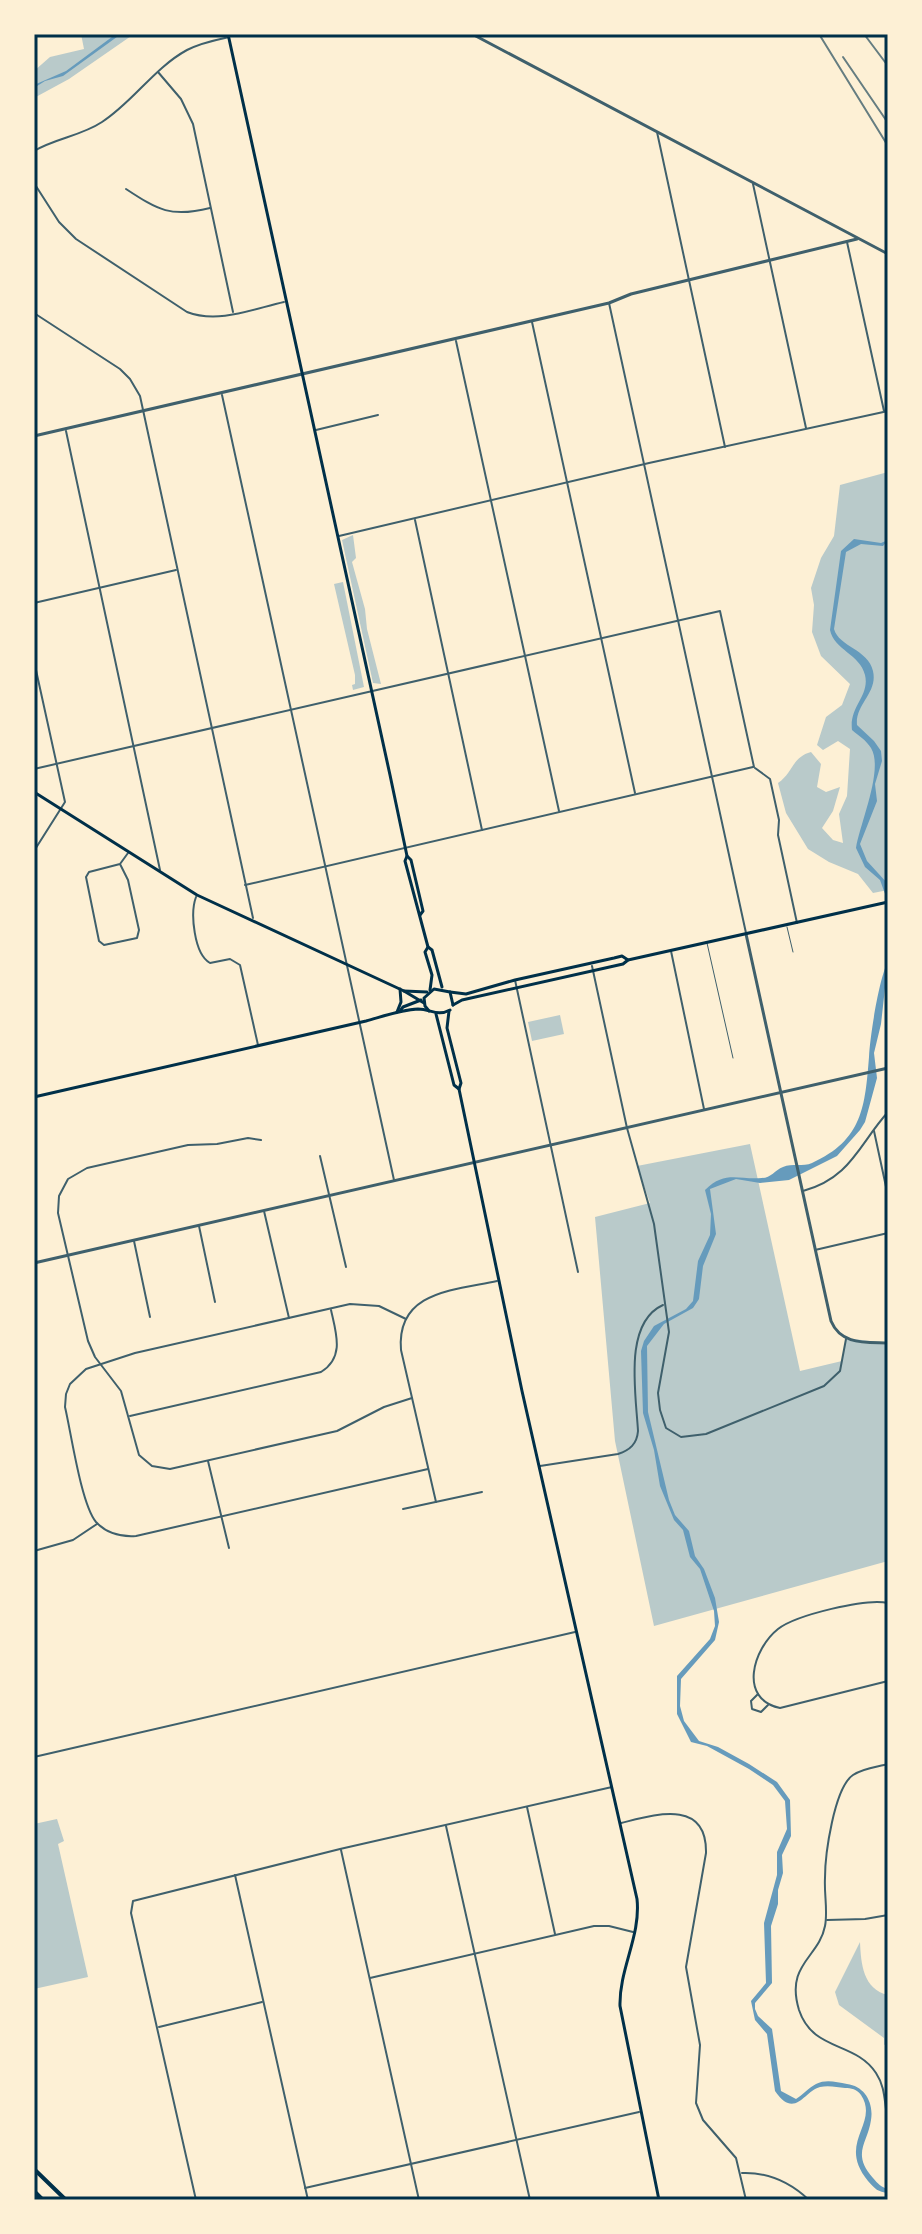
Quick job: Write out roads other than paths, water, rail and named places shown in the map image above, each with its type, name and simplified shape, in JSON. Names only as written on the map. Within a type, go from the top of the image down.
[{"type":"highway","points":[[34,2169],[66,2200]]},
{"type":"highway","points":[[34,2191],[43,2200]]},
{"type":"main road","points":[[228,36],[405,848],[417,883],[423,911],[420,915],[443,988]]},
{"type":"main road","points":[[34,792],[197,895],[423,1000],[429,1011]]},
{"type":"main road","points":[[659,2200],[620,2001],[623,1972],[635,1932],[638,1901],[498,1281],[447,1025],[453,1005],[462,1000],[888,902]]},
{"type":"main road","points":[[399,1011],[423,1000],[428,991],[433,977],[425,951],[428,947]]},
{"type":"main road","points":[[402,990],[443,988],[466,994],[622,956],[628,960]]},
{"type":"main road","points":[[399,1011],[402,990]]},
{"type":"main road","points":[[450,992],[453,1005]]},
{"type":"main road","points":[[34,1097],[399,1011],[429,1011],[436,1014],[450,1010]]},
{"type":"main road","points":[[436,1014],[454,1085],[459,1089]]},
{"type":"street","points":[[472,34],[888,254]]},
{"type":"street","points":[[34,151],[104,121],[158,72],[190,48],[228,36]]},
{"type":"street","points":[[158,72],[178,95],[189,114],[234,314]]},
{"type":"street","points":[[657,132],[725,448]]},
{"type":"street","points":[[34,183],[59,222],[86,247],[187,312],[209,317],[286,302]]},
{"type":"street","points":[[753,184],[806,429]]},
{"type":"street","points":[[126,189],[166,212],[188,213],[211,208]]},
{"type":"street","points":[[34,436],[609,303],[631,294],[857,239]]},
{"type":"street","points":[[338,536],[644,464],[886,412],[847,242]]},
{"type":"street","points":[[609,303],[831,1321],[838,1333],[846,1338],[888,1343]]},
{"type":"street","points":[[34,320],[36,314],[124,372],[136,387],[253,922]]},
{"type":"street","points":[[532,321],[636,795]]},
{"type":"street","points":[[456,339],[559,813]]},
{"type":"street","points":[[222,393],[394,1180]]},
{"type":"street","points":[[315,430],[378,415]]},
{"type":"street","points":[[65,429],[160,871]]},
{"type":"street","points":[[414,519],[482,830]]},
{"type":"street","points":[[34,603],[177,570]]},
{"type":"street","points":[[34,769],[720,611],[754,767],[770,779],[779,820],[778,835],[797,923]]},
{"type":"street","points":[[34,661],[65,796],[61,810],[34,851]]},
{"type":"street","points":[[245,885],[754,767]]},
{"type":"street","points":[[120,864],[128,880],[139,930],[137,938],[104,945],[99,941],[86,877],[89,872],[120,864],[128,852]]},
{"type":"street","points":[[197,895],[192,912],[201,955],[210,963],[230,959],[240,965],[258,1046]]},
{"type":"street","points":[[671,951],[704,1110]]},
{"type":"street","points":[[592,968],[627,1128],[651,1207],[668,1326],[658,1393],[661,1417],[670,1432],[687,1437],[711,1432],[829,1383],[841,1368],[846,1338]]},
{"type":"street","points":[[515,980],[578,1272]]},
{"type":"street","points":[[34,1263],[888,1068]]},
{"type":"street","points":[[802,1191],[825,1183],[844,1169],[888,1112]]},
{"type":"street","points":[[874,1130],[888,1196]]},
{"type":"street","points":[[261,1140],[248,1138],[217,1144],[192,1144],[78,1172],[64,1185],[58,1203],[88,1341],[120,1388],[139,1455],[157,1468],[170,1469],[337,1431],[384,1407],[412,1398]]},
{"type":"street","points":[[320,1156],[346,1267]]},
{"type":"street","points":[[263,1210],[289,1318]]},
{"type":"street","points":[[198,1225],[215,1302]]},
{"type":"street","points":[[815,1250],[888,1233]]},
{"type":"street","points":[[133,1240],[150,1317]]},
{"type":"street","points":[[436,1502],[400,1345],[406,1319],[417,1304],[430,1297],[498,1281]]},
{"type":"street","points":[[406,1319],[388,1309],[350,1304],[135,1353],[76,1376],[65,1399],[87,1505],[98,1524],[114,1534],[131,1536],[428,1469]]},
{"type":"street","points":[[539,1466],[618,1454],[629,1450],[635,1443],[638,1431],[636,1341],[648,1314],[664,1305]]},
{"type":"street","points":[[129,1416],[321,1372],[334,1360],[337,1348],[330,1309]]},
{"type":"street","points":[[208,1460],[229,1548]]},
{"type":"street","points":[[403,1509],[482,1492]]},
{"type":"street","points":[[34,1551],[73,1540],[98,1524]]},
{"type":"street","points":[[888,1603],[867,1602],[787,1623],[770,1637],[754,1668],[753,1683],[768,1704],[787,1708],[888,1681]]},
{"type":"street","points":[[34,1757],[576,1632]]},
{"type":"street","points":[[758,1694],[751,1701],[752,1709],[761,1712],[768,1704]]},
{"type":"street","points":[[888,1764],[854,1774],[839,1797],[825,1871],[826,1920],[823,1935],[799,1972],[796,1992],[799,2010],[809,2028],[819,2038],[857,2055],[874,2070],[884,2092],[888,2120]]},
{"type":"street","points":[[196,2200],[131,1913],[133,1901],[340,1849],[613,1787]]},
{"type":"street","points":[[527,1806],[555,1935]]},
{"type":"street","points":[[621,1823],[663,1813],[677,1813],[694,1822],[704,1836],[706,1856],[686,1972],[700,2045],[696,2105],[703,2120],[733,2153],[746,2200]]},
{"type":"street","points":[[445,1825],[530,2200]]},
{"type":"street","points":[[340,1849],[419,2200]]},
{"type":"street","points":[[235,1874],[308,2200]]},
{"type":"street","points":[[826,1920],[888,1915]]},
{"type":"street","points":[[369,1979],[599,1926],[635,1932]]},
{"type":"street","points":[[158,2027],[263,2002]]},
{"type":"street","points":[[305,2188],[641,2112]]},
{"type":"street","points":[[740,2173],[762,2174],[780,2180],[809,2200]]},
{"type":"lane","points":[[787,925],[793,952]]},
{"type":"lane","points":[[707,943],[733,1058]]},
{"type":"water","points":[[116,34],[121,34],[63,76],[34,88],[34,85],[66,71]]},
{"type":"water","points":[[854,539],[881,543],[888,540],[883,546],[861,544],[846,552],[834,629],[842,640],[866,658],[873,671],[872,686],[859,711],[857,725],[881,751],[882,761],[875,784],[877,801],[860,844],[867,861],[888,884],[888,902],[880,880],[865,867],[856,848],[875,769],[871,748],[852,730],[853,714],[865,689],[865,675],[858,662],[836,643],[830,630],[841,551]]},
{"type":"water","points":[[888,961],[881,1024],[874,1053],[877,1078],[860,1130],[837,1156],[789,1180],[760,1183],[736,1179],[710,1189],[716,1234],[703,1266],[699,1299],[693,1308],[664,1324],[647,1346],[648,1412],[669,1500],[675,1515],[689,1531],[695,1556],[704,1569],[715,1598],[719,1622],[715,1640],[681,1679],[680,1706],[684,1721],[699,1741],[718,1747],[777,1782],[790,1800],[791,1836],[782,1855],[783,1873],[771,1926],[772,1983],[755,2003],[755,2009],[772,2029],[781,2091],[796,2099],[816,2084],[831,2081],[853,2085],[866,2096],[872,2113],[863,2148],[863,2162],[876,2182],[888,2189],[888,2193],[875,2188],[859,2167],[857,2144],[866,2115],[858,2091],[820,2087],[794,2104],[782,2099],[775,2091],[767,2034],[755,2020],[751,2001],[766,1983],[764,1923],[777,1875],[777,1852],[787,1829],[785,1801],[773,1785],[749,1769],[707,1746],[691,1742],[677,1714],[677,1676],[710,1639],[715,1626],[714,1611],[700,1569],[690,1557],[683,1530],[674,1520],[660,1486],[643,1413],[641,1351],[654,1326],[686,1309],[693,1301],[698,1261],[710,1235],[711,1214],[705,1190],[725,1178],[765,1178],[786,1166],[812,1163],[842,1144],[851,1132],[863,1106],[871,1036],[881,981]]},
{"type":"railway","points":[[819,34],[888,146]]},
{"type":"railway","points":[[864,34],[888,66]]},
{"type":"railway","points":[[843,57],[888,123]]}]
